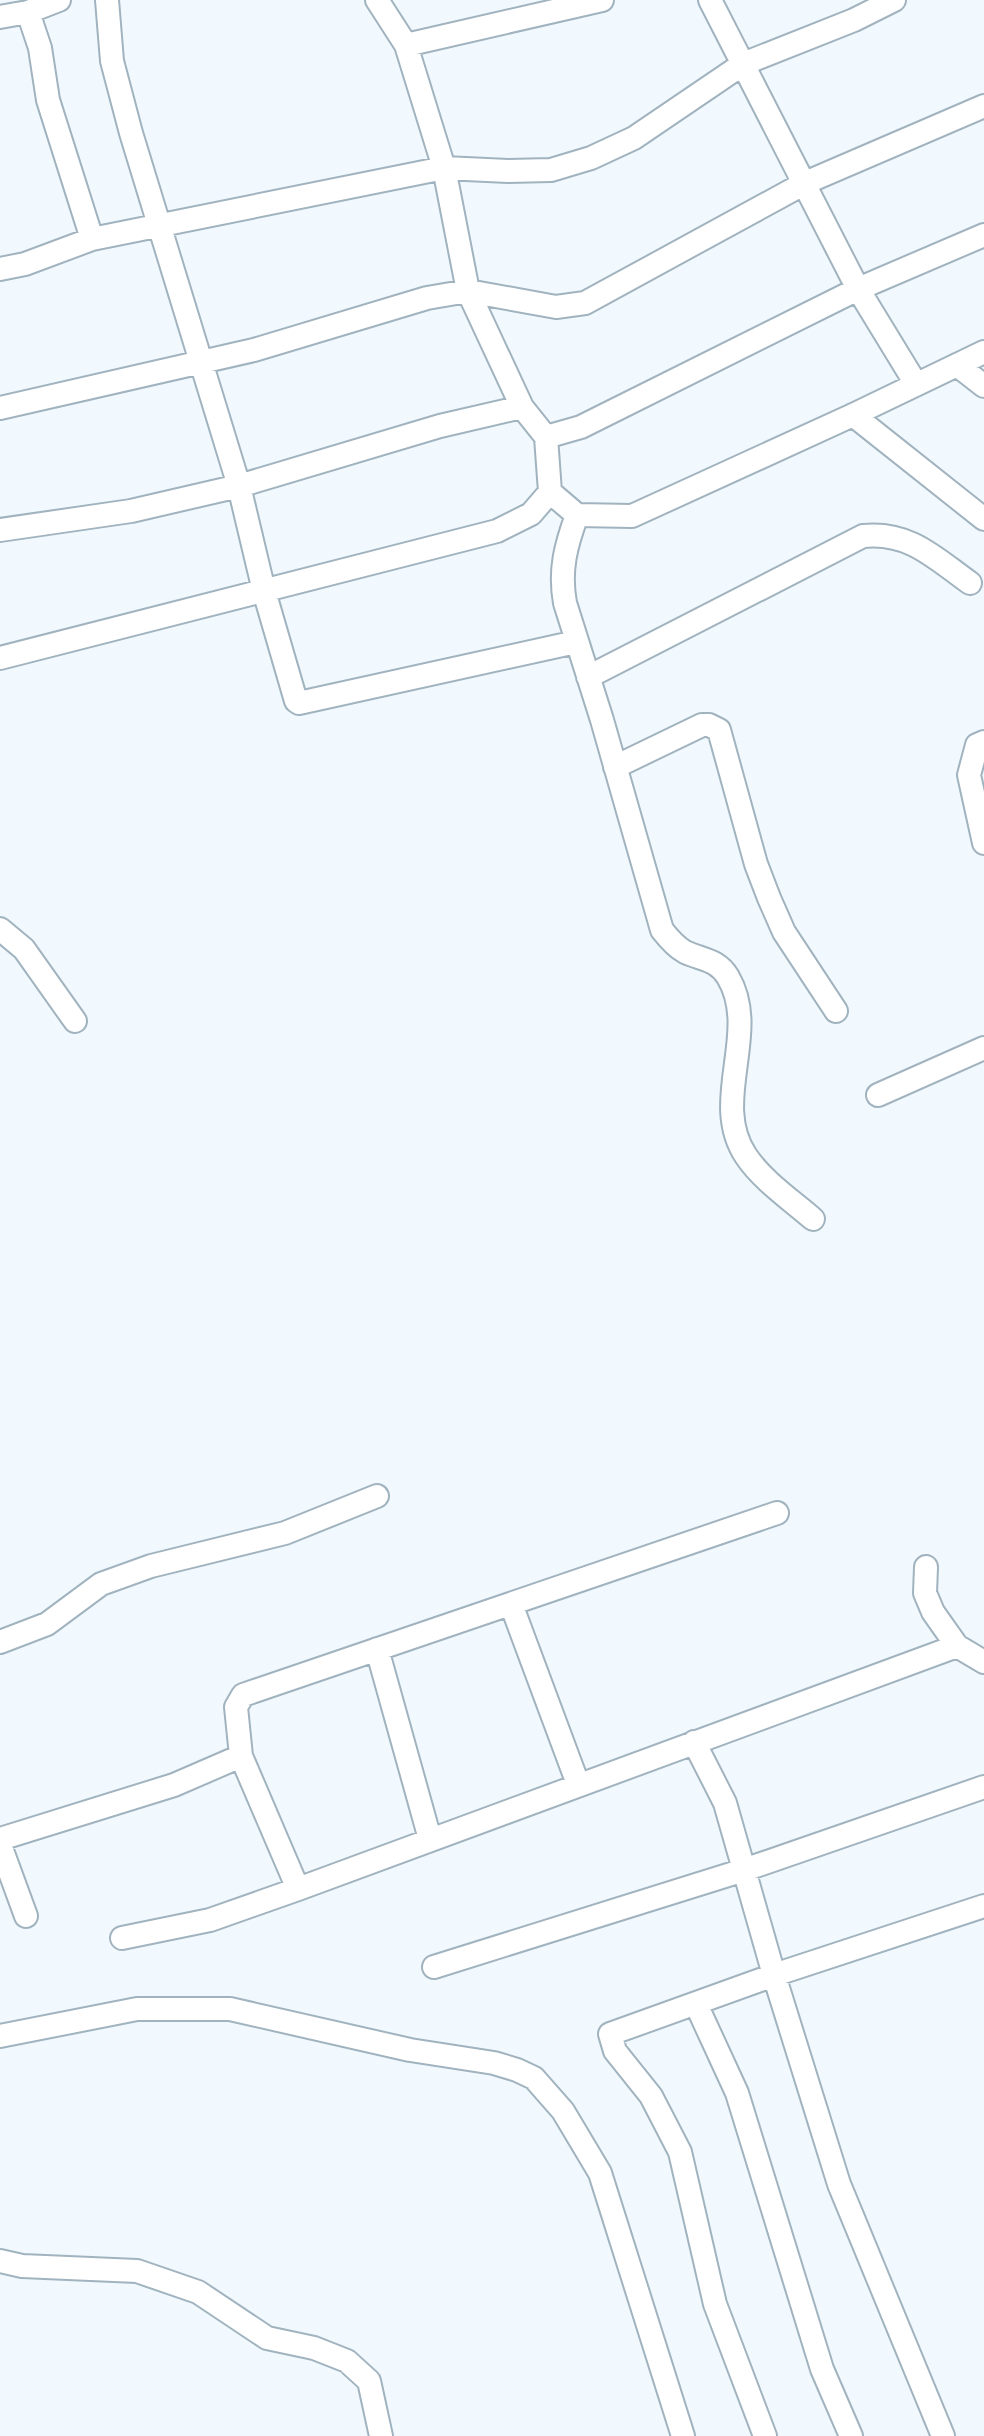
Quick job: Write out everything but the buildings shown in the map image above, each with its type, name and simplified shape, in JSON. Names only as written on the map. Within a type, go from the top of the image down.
[{"type":"street","points":[[0,17],[28,12],[59,0]]},
{"type":"street","points":[[107,0],[112,61],[159,225],[239,486],[264,591],[294,699],[299,703],[576,642]]},
{"type":"street","points":[[0,658],[497,531],[531,514],[550,492],[546,437],[522,407],[468,291],[444,168],[406,45],[377,0]]},
{"type":"street","points":[[406,45],[602,0]]},
{"type":"street","points":[[710,0],[858,289],[916,384]]},
{"type":"street","points":[[0,269],[25,264],[92,240],[444,168],[508,171],[551,170],[591,158],[634,138],[743,64],[854,20],[894,0]]},
{"type":"street","points":[[28,12],[40,48],[48,100],[92,240]]},
{"type":"street","points":[[0,408],[254,350],[427,298],[468,291],[556,307],[585,303],[805,183],[984,106]]},
{"type":"street","points":[[546,437],[581,428],[858,289],[984,235]]},
{"type":"street","points":[[550,492],[578,514],[632,516],[984,352]]},
{"type":"street","points":[[957,365],[984,386]]},
{"type":"street","points":[[0,530],[131,511],[239,486],[440,426],[522,407]]},
{"type":"street","points":[[853,415],[984,519]]},
{"type":"street","points":[[578,514],[567,543],[561,572],[565,603],[662,930],[685,952],[716,964],[728,976],[737,1000],[740,1026],[732,1110],[739,1145],[754,1167],[813,1219]]},
{"type":"street","points":[[588,677],[863,536],[887,535],[905,540],[970,583]]},
{"type":"street","points":[[615,767],[702,725],[709,725],[719,730],[723,735],[756,864],[769,898],[784,932],[836,1011]]},
{"type":"street","points":[[984,742],[977,745],[969,775],[984,843]]},
{"type":"street","points":[[0,928],[24,949],[75,1021]]},
{"type":"street","points":[[878,1095],[984,1048]]},
{"type":"street","points":[[0,1642],[47,1624],[101,1584],[151,1566],[285,1533],[377,1496]]},
{"type":"street","points":[[298,1889],[241,1756],[236,1707],[243,1695],[777,1513]]},
{"type":"street","points":[[926,1567],[925,1593],[933,1612],[957,1646],[984,1662]]},
{"type":"street","points":[[511,1604],[578,1784]]},
{"type":"street","points":[[122,1938],[210,1920],[957,1646]]},
{"type":"street","points":[[378,1649],[430,1839]]},
{"type":"street","points":[[694,1742],[725,1803],[774,1975],[839,2184],[943,2436]]},
{"type":"street","points":[[0,1839],[174,1785],[241,1756]]},
{"type":"street","points":[[434,1966],[744,1870],[984,1787]]},
{"type":"street","points":[[0,1845],[26,1916]]},
{"type":"street","points":[[765,2436],[715,2304],[680,2152],[651,2096],[615,2051],[610,2034],[774,1975],[984,1906]]},
{"type":"street","points":[[696,2004],[737,2093],[822,2368],[851,2436]]},
{"type":"street","points":[[0,2036],[137,2009],[231,2009],[410,2050],[494,2063],[534,2078],[563,2110],[600,2173],[683,2436]]},
{"type":"street","points":[[0,2261],[22,2266],[137,2271],[198,2292],[267,2338],[315,2348],[347,2361],[369,2381],[381,2436]]}]
